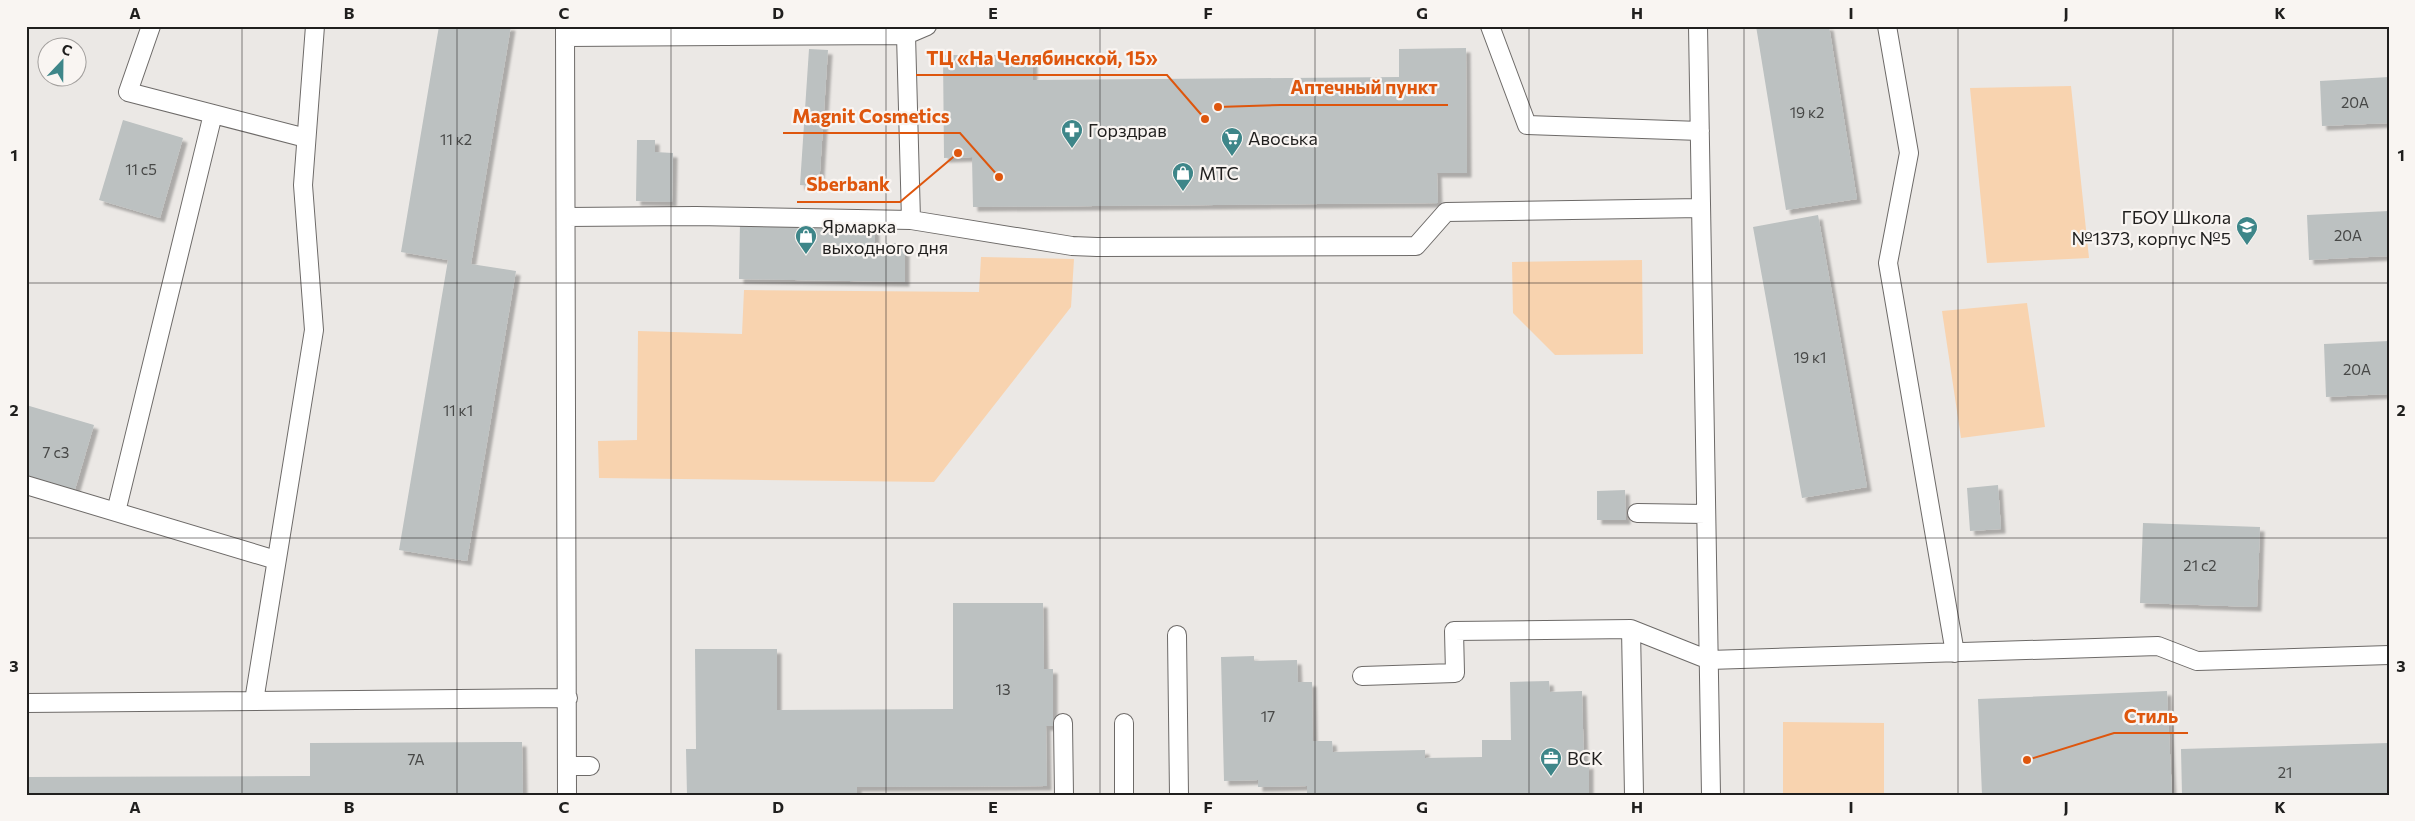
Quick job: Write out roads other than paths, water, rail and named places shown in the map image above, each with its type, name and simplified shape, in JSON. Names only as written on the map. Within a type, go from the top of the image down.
[{"type":"lane","points":[[150,26],[128,92],[306,138]]},
{"type":"lane","points":[[254,701],[314,330],[303,185],[315,26]]},
{"type":"lane","points":[[567,795],[565,32],[906,34],[927,26]]},
{"type":"lane","points":[[1490,26],[1527,124],[1700,131]]},
{"type":"lane","points":[[1698,26],[1711,795]]},
{"type":"lane","points":[[1887,26],[1909,153],[1888,263],[1955,652]]},
{"type":"lane","points":[[906,34],[911,220]]},
{"type":"lane","points":[[116,512],[213,114]]},
{"type":"lane","points":[[566,217],[696,216],[911,220],[1088,247],[1416,246],[1446,212],[1701,208]]},
{"type":"lane","points":[[26,485],[276,560]]},
{"type":"lane","points":[[1637,513],[1706,514]]},
{"type":"lane","points":[[1362,676],[1455,674],[1454,631],[1631,629],[1709,660],[2158,646],[2197,661],[2389,655]]},
{"type":"lane","points":[[1631,629],[1634,795]]},
{"type":"lane","points":[[1177,635],[1179,795]]},
{"type":"lane","points":[[26,703],[568,698]]},
{"type":"lane","points":[[1063,723],[1064,795]]},
{"type":"lane","points":[[1124,723],[1124,795]]},
{"type":"lane","points":[[567,766],[590,766]]},
{"type":"place","name":"Аптечный пункт","points":[[1218,107]]},
{"type":"place","name":"ТЦ «На Челябинской, 15»","points":[[1205,119]]},
{"type":"place","name":"Горздрав","points":[[1072,149]]},
{"type":"place","name":"Sberbank","points":[[958,153]]},
{"type":"place","name":"Авоська","points":[[1232,157]]},
{"type":"place","name":"Magnit Cosmetics","points":[[999,177]]},
{"type":"place","name":"МТС","points":[[1183,192]]},
{"type":"place","name":"ГБОУ Школа №1373, корпус №5","points":[[2247,246]]},
{"type":"place","name":"Ярмарка выходного дня","points":[[806,255]]},
{"type":"place","name":"Стиль","points":[[2027,760]]},
{"type":"place","name":"ВСК","points":[[1551,777]]}]
